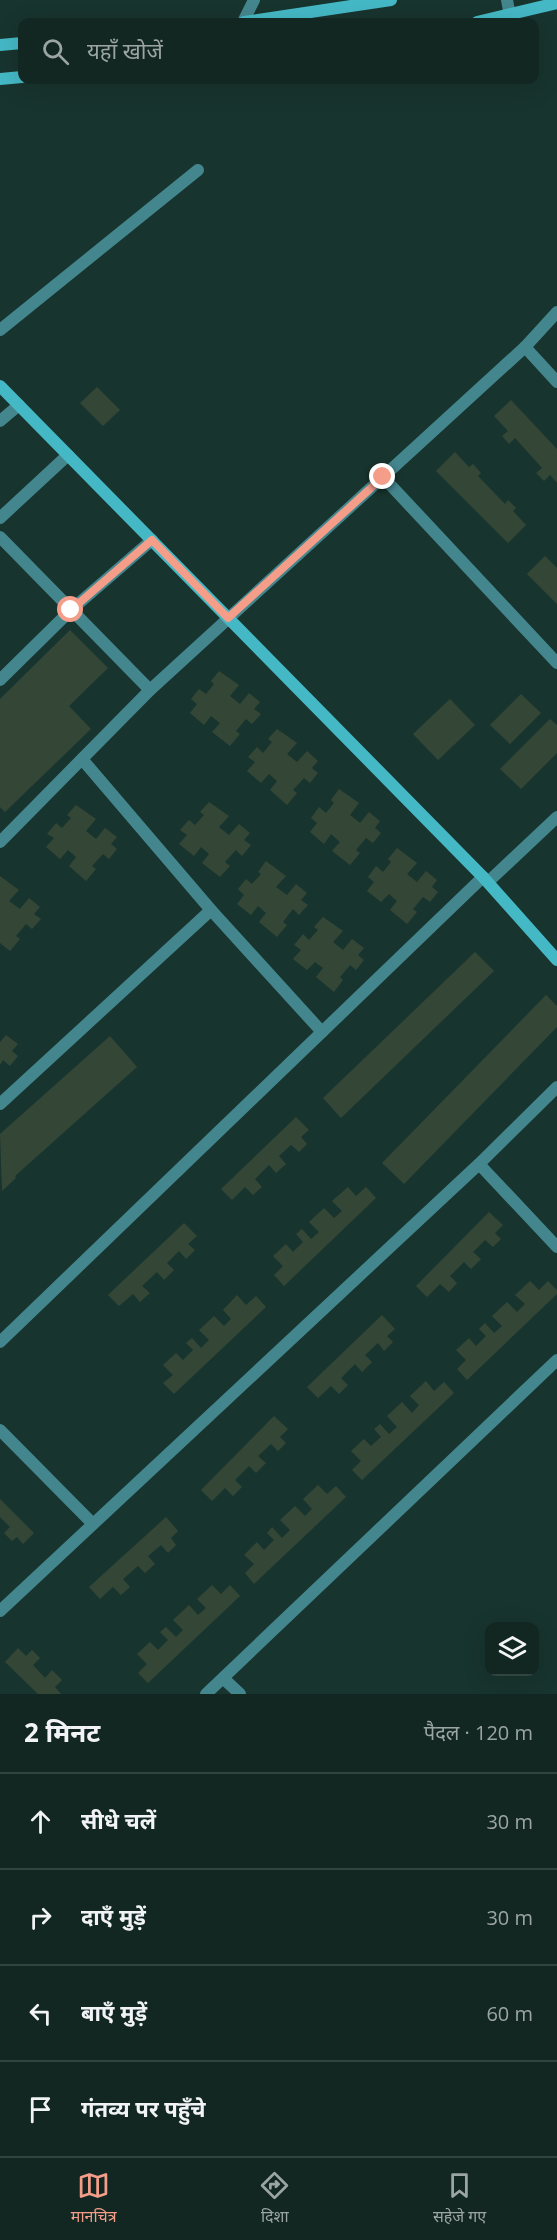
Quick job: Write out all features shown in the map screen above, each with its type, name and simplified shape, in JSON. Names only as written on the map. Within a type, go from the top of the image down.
[{"type":"main road","points":[[271,18],[391,0]]},
{"type":"main road","points":[[499,18],[557,3]]},
{"type":"main road","points":[[0,45],[18,43]]},
{"type":"main road","points":[[0,79],[18,77]]},
{"type":"main road","points":[[0,386],[486,880],[557,960]]},
{"type":"street","points":[[246,18],[254,0]]},
{"type":"street","points":[[507,0],[510,16]]},
{"type":"street","points":[[0,330],[198,170]]},
{"type":"street","points":[[0,842],[150,690],[525,348],[557,312]]},
{"type":"street","points":[[525,348],[557,382]]},
{"type":"street","points":[[0,421],[19,405]]},
{"type":"street","points":[[0,518],[68,455]]},
{"type":"street","points":[[383,477],[557,663]]},
{"type":"street","points":[[0,537],[150,690]]},
{"type":"street","points":[[0,680],[71,610],[152,540]]},
{"type":"street","points":[[82,759],[211,910],[322,1032]]},
{"type":"street","points":[[0,1342],[322,1032],[557,817]]},
{"type":"street","points":[[0,1104],[211,910]]},
{"type":"street","points":[[0,1611],[479,1164],[557,1087]]},
{"type":"street","points":[[479,1164],[557,1247]]},
{"type":"street","points":[[206,1694],[557,1360]]},
{"type":"street","points":[[0,1430],[93,1524]]},
{"type":"street","points":[[224,1678],[240,1694]]},
{"type":"building","points":[[97,387],[120,410],[103,426],[80,403]]},
{"type":"building","points":[[511,400],[557,449],[557,483],[550,475],[544,481],[536,473],[542,468],[515,438],[509,444],[502,436],[508,431],[494,416]]},
{"type":"building","points":[[455,452],[469,467],[473,464],[481,473],[478,476],[505,504],[508,500],[516,508],[513,511],[526,525],[508,543],[436,471]]},
{"type":"building","points":[[545,556],[557,568],[557,604],[527,574]]},
{"type":"building","points":[[70,630],[108,668],[69,706],[91,729],[5,812],[0,807],[0,699]]},
{"type":"building","points":[[219,671],[239,685],[230,696],[240,704],[249,693],[260,702],[254,709],[261,714],[252,724],[246,719],[236,731],[240,734],[230,746],[212,732],[220,723],[211,716],[204,725],[190,713],[197,704],[191,699],[199,689],[206,694],[214,684],[211,681]]},
{"type":"building","points":[[521,694],[541,713],[510,744],[490,725]]},
{"type":"building","points":[[450,699],[475,725],[438,760],[413,734]]},
{"type":"building","points":[[550,719],[557,725],[557,753],[521,789],[500,769]]},
{"type":"building","points":[[277,729],[297,743],[287,754],[297,762],[307,751],[318,761],[312,768],[318,773],[310,783],[304,778],[293,790],[297,793],[287,805],[270,790],[277,781],[269,774],[261,783],[247,771],[255,762],[248,757],[257,747],[263,753],[272,742],[268,739]]},
{"type":"building","points":[[339,789],[359,803],[350,815],[360,823],[369,812],[380,821],[375,828],[381,833],[373,843],[366,838],[356,850],[360,853],[350,865],[332,851],[340,842],[331,834],[324,844],[310,832],[317,823],[311,818],[319,807],[326,813],[334,803],[331,800]]},
{"type":"building","points":[[209,802],[229,816],[219,827],[229,835],[239,824],[250,833],[244,840],[251,845],[242,856],[236,850],[225,862],[230,866],[220,877],[202,863],[209,854],[201,847],[194,856],[179,844],[187,835],[180,830],[189,820],[195,825],[204,815],[200,812]]},
{"type":"building","points":[[76,805],[96,819],[86,831],[96,839],[105,828],[117,837],[111,844],[117,849],[109,859],[103,854],[92,866],[96,869],[86,881],[69,866],[76,857],[68,850],[60,859],[46,847],[54,838],[47,834],[56,823],[62,828],[71,818],[67,815]]},
{"type":"building","points":[[397,848],[417,863],[407,874],[417,882],[426,871],[437,880],[432,887],[438,892],[430,902],[423,897],[413,909],[417,912],[407,924],[390,910],[397,901],[389,894],[381,902],[367,891],[374,882],[368,877],[376,866],[383,872],[391,862],[388,859]]},
{"type":"building","points":[[266,861],[286,876],[276,887],[287,895],[296,884],[307,893],[301,900],[308,905],[299,915],[293,909],[283,922],[287,925],[277,937],[259,922],[266,913],[258,906],[251,915],[237,904],[244,895],[238,889],[246,879],[252,884],[261,874],[258,872]]},
{"type":"building","points":[[0,876],[19,890],[9,901],[20,909],[29,898],[40,907],[34,914],[41,919],[32,929],[26,924],[16,936],[20,939],[10,951],[0,943]]},
{"type":"building","points":[[323,917],[343,931],[333,942],[343,950],[352,939],[364,948],[358,955],[364,960],[356,970],[350,965],[340,977],[343,980],[334,992],[316,977],[323,968],[315,962],[307,970],[293,959],[301,950],[294,945],[303,934],[309,940],[318,930],[314,927]]},
{"type":"building","points":[[475,952],[494,971],[341,1118],[323,1098]]},
{"type":"building","points":[[546,995],[557,1006],[557,1027],[404,1184],[382,1163]]},
{"type":"building","points":[[6,1035],[18,1044],[12,1051],[18,1056],[10,1066],[3,1060],[0,1065],[0,1042]]},
{"type":"building","points":[[110,1036],[137,1067],[15,1176],[16,1178],[2,1191],[0,1134]]},
{"type":"building","points":[[296,1117],[309,1130],[301,1137],[307,1144],[299,1152],[291,1145],[279,1156],[286,1164],[276,1173],[269,1165],[255,1179],[262,1187],[253,1195],[245,1187],[232,1200],[221,1189]]},
{"type":"building","points":[[348,1187],[356,1196],[366,1187],[376,1198],[284,1286],[274,1275],[283,1266],[273,1256],[286,1244],[293,1252],[303,1242],[296,1234],[302,1229],[311,1239],[319,1232],[309,1222],[324,1208],[334,1218],[342,1211],[332,1201]]},
{"type":"building","points":[[489,1212],[503,1225],[495,1233],[501,1239],[493,1247],[485,1240],[473,1252],[481,1259],[471,1269],[464,1262],[450,1276],[457,1283],[449,1292],[440,1284],[427,1297],[416,1286]]},
{"type":"building","points":[[184,1223],[197,1236],[188,1244],[195,1250],[186,1259],[179,1251],[167,1263],[174,1270],[164,1280],[157,1272],[142,1286],[150,1293],[140,1302],[133,1294],[119,1306],[108,1295]]},
{"type":"building","points":[[530,1281],[539,1290],[548,1281],[557,1290],[557,1294],[467,1380],[457,1369],[466,1360],[456,1350],[469,1338],[476,1346],[486,1336],[479,1329],[485,1323],[494,1333],[502,1326],[492,1316],[507,1302],[517,1312],[525,1304],[515,1295]]},
{"type":"building","points":[[237,1295],[246,1305],[256,1296],[266,1307],[174,1394],[163,1383],[173,1375],[163,1365],[176,1353],[183,1360],[193,1350],[186,1343],[192,1338],[201,1348],[209,1340],[199,1330],[214,1316],[224,1326],[231,1319],[223,1310]]},
{"type":"building","points":[[382,1315],[395,1329],[387,1336],[393,1342],[384,1351],[378,1343],[365,1355],[372,1362],[362,1372],[355,1364],[341,1378],[348,1385],[339,1394],[331,1386],[318,1398],[307,1387]]},
{"type":"building","points":[[426,1381],[434,1391],[444,1382],[454,1393],[362,1480],[352,1470],[361,1461],[351,1451],[364,1439],[371,1446],[381,1437],[374,1429],[380,1424],[389,1434],[397,1427],[387,1416],[402,1402],[412,1413],[419,1405],[410,1396]]},
{"type":"building","points":[[274,1416],[288,1429],[280,1437],[286,1443],[278,1451],[271,1444],[258,1456],[266,1463],[256,1473],[249,1466],[235,1480],[242,1487],[233,1496],[225,1488],[212,1501],[201,1490]]},
{"type":"building","points":[[318,1485],[327,1494],[336,1486],[346,1497],[254,1584],[245,1573],[254,1564],[244,1555],[257,1542],[264,1550],[274,1540],[267,1533],[272,1527],[282,1538],[290,1530],[280,1520],[295,1506],[305,1516],[312,1509],[303,1499]]},
{"type":"building","points":[[0,1499],[34,1533],[23,1544],[17,1537],[12,1541],[4,1533],[10,1527],[0,1517]]},
{"type":"building","points":[[166,1517],[178,1531],[171,1538],[176,1545],[168,1553],[161,1545],[148,1556],[155,1564],[145,1573],[138,1566],[123,1579],[130,1587],[121,1595],[113,1587],[100,1599],[89,1587]]},
{"type":"building","points":[[212,1585],[221,1594],[230,1585],[240,1596],[148,1683],[138,1673],[147,1664],[137,1654],[150,1642],[158,1650],[168,1640],[160,1632],[166,1627],[176,1637],[183,1630],[173,1620],[189,1605],[198,1615],[206,1608],[197,1599]]},
{"type":"building","points":[[18,1648],[26,1656],[32,1650],[40,1658],[33,1665],[45,1678],[52,1670],[62,1680],[55,1687],[61,1694],[38,1694],[5,1662]]},
{"type":"route","points":[[71,610],[152,540],[228,618],[383,477]]}]
